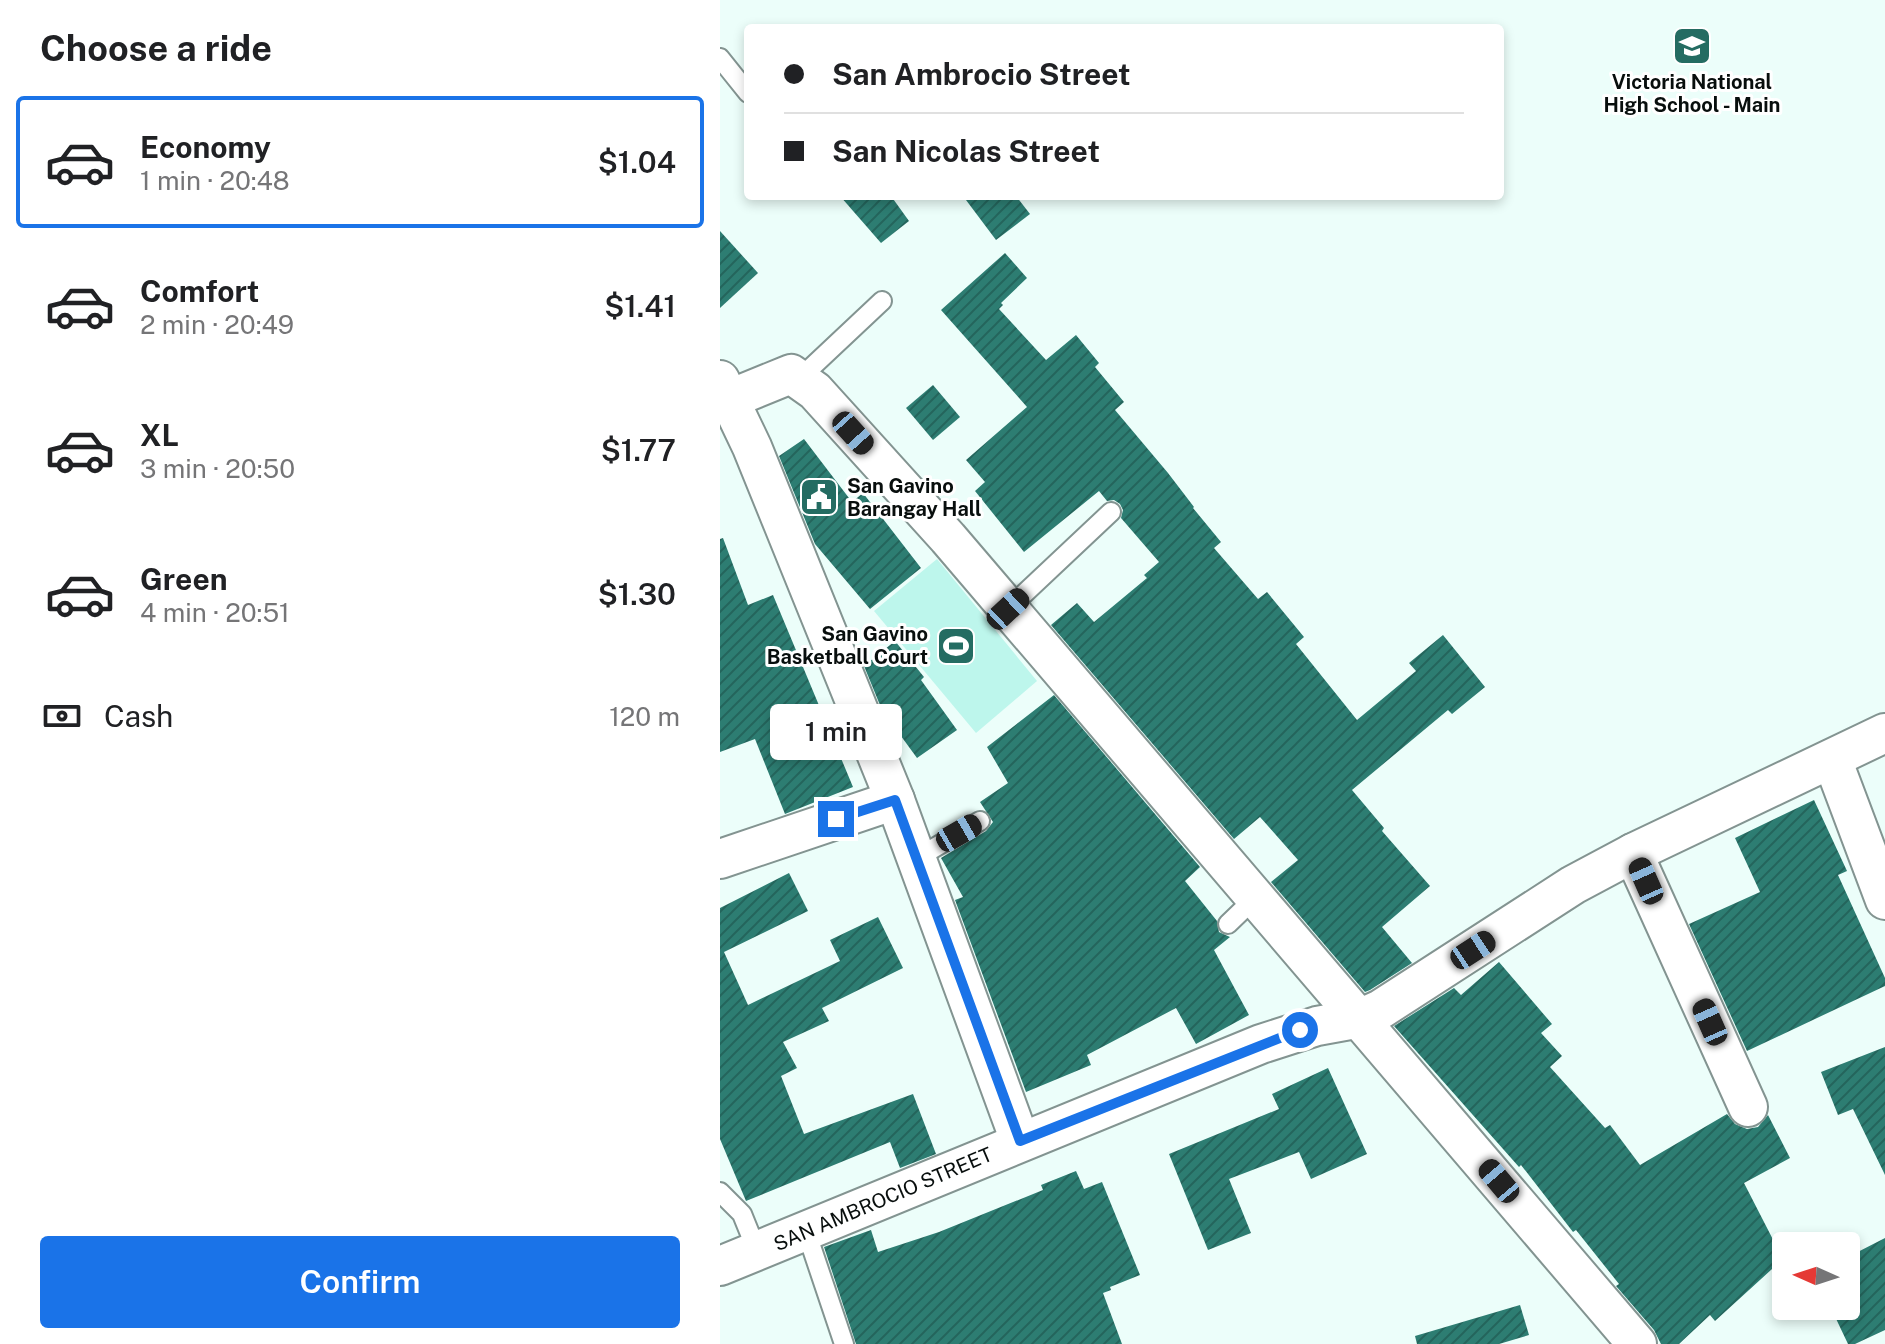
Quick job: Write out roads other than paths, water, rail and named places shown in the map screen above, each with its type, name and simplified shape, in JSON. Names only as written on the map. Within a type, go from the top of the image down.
[{"type":"street","points":[[1020,1141],[895,800],[724,394],[795,377],[815,391],[1361,1018],[1637,1344]]},
{"type":"street","name":"SAN AMBROCIO STREET","points":[[720,1266],[1261,1044],[1317,1026],[1361,1018],[1399,997],[1573,885],[1633,853],[1885,733]]},
{"type":"street","points":[[1832,759],[1885,900]]},
{"type":"street","points":[[720,859],[895,800]]},
{"type":"street","points":[[1633,853],[1748,1107]]},
{"type":"lane","points":[[720,58],[744,88]]},
{"type":"lane","points":[[795,377],[882,301]]},
{"type":"lane","points":[[1008,609],[1111,512]]},
{"type":"lane","points":[[917,858],[980,821]]},
{"type":"lane","points":[[1228,924],[1256,897]]},
{"type":"lane","points":[[720,1192],[742,1214],[757,1251]]},
{"type":"lane","points":[[806,1231],[844,1344]]},
{"type":"place","name":"Victoria National High School - Main","points":[[1692,46]]},
{"type":"place","name":"San Gavino Barangay Hall","points":[[819,497]]},
{"type":"place","name":"San Gavino Basketball Court","points":[[956,646]]}]
